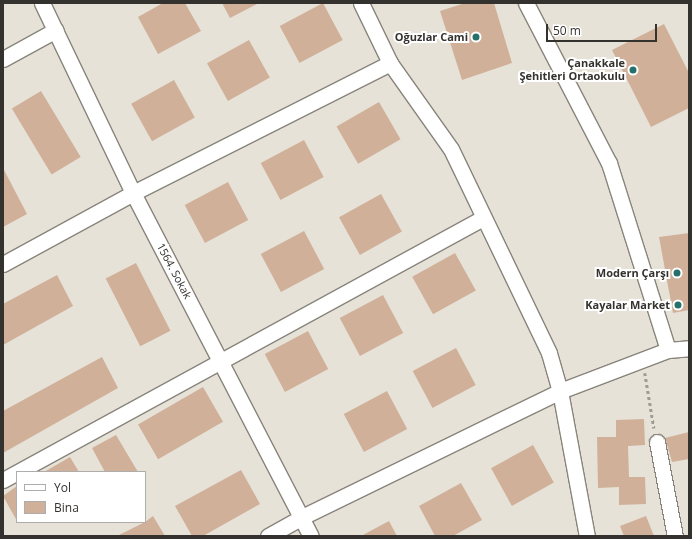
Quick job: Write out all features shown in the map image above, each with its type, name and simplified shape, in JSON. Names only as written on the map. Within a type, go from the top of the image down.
[{"type":"street","name":"1564. Sokak","points":[[42,3],[133,193],[221,359],[311,536]]},
{"type":"street","points":[[361,3],[390,63],[451,149],[549,354],[560,391],[587,536]]},
{"type":"street","points":[[526,3],[609,163],[668,350]]},
{"type":"street","points":[[3,59],[56,30]]},
{"type":"street","points":[[3,264],[133,193],[390,63]]},
{"type":"street","points":[[19,471],[221,359],[483,218]]},
{"type":"street","points":[[268,536],[302,516],[560,391],[668,350],[689,348]]},
{"type":"street","points":[[657,442],[675,536]]},
{"type":"street","points":[[3,480],[16,473]]},
{"type":"path","points":[[643,359],[657,442]]},
{"type":"building","points":[[163,3],[185,3],[201,31],[158,54],[138,17]]},
{"type":"building","points":[[222,3],[259,3],[230,18]]},
{"type":"building","points":[[323,3],[343,40],[299,63],[280,26]]},
{"type":"building","name":"Oğuzlar Cami","points":[[465,3],[494,3],[512,63],[462,80],[440,11]]},
{"type":"building","points":[[664,24],[689,73],[689,108],[651,127],[612,50]]},
{"type":"building","points":[[249,40],[270,78],[228,101],[207,63]]},
{"type":"building","points":[[174,80],[195,118],[152,141],[131,104]]},
{"type":"building","points":[[41,91],[81,157],[52,175],[12,109]]},
{"type":"building","points":[[379,102],[400,139],[358,164],[337,126]]},
{"type":"building","points":[[304,140],[324,177],[280,200],[261,163]]},
{"type":"building","points":[[3,168],[27,214],[3,227]]},
{"type":"building","points":[[228,182],[248,220],[205,243],[185,205]]},
{"type":"building","points":[[381,194],[402,232],[360,255],[339,217]]},
{"type":"building","points":[[304,231],[324,269],[281,292],[261,254]]},
{"type":"building","name":"Modern Çarşı","points":[[689,233],[689,310],[673,313],[659,237]]},
{"type":"building","points":[[455,253],[476,291],[433,314],[412,277]]},
{"type":"building","points":[[136,263],[171,331],[140,346],[106,278]]},
{"type":"building","points":[[57,275],[73,306],[3,345],[3,304]]},
{"type":"building","points":[[383,295],[403,333],[360,356],[340,318]]},
{"type":"building","points":[[308,331],[328,369],[285,392],[265,354]]},
{"type":"building","points":[[456,348],[476,385],[432,408],[413,371]]},
{"type":"building","points":[[102,357],[118,388],[3,453],[3,411]]},
{"type":"building","points":[[203,387],[223,422],[158,459],[138,424]]},
{"type":"building","points":[[387,391],[407,429],[364,452],[344,414]]},
{"type":"building","points":[[644,419],[645,445],[628,446],[629,477],[645,477],[646,504],[619,505],[619,487],[598,488],[597,437],[616,437],[616,420]]},
{"type":"building","points":[[689,432],[689,459],[672,462],[665,438]]},
{"type":"building","points":[[116,435],[137,471],[104,471],[92,448]]},
{"type":"building","points":[[533,445],[554,483],[512,506],[491,468]]},
{"type":"building","points":[[70,457],[78,471],[46,471]]},
{"type":"building","points":[[241,470],[260,504],[203,536],[192,536],[175,506]]},
{"type":"building","points":[[461,483],[482,520],[453,536],[435,536],[419,506]]},
{"type":"building","points":[[16,487],[16,519],[3,496]]},
{"type":"building","points":[[153,516],[165,536],[117,536],[143,523],[146,523],[146,521]]},
{"type":"building","points":[[646,516],[654,536],[624,536],[620,526]]},
{"type":"building","points":[[389,521],[397,536],[361,536]]},
{"type":"place","name":"Oğuzlar Cami","points":[[476,37]]},
{"type":"place","name":"Çanakkale Şehitleri Ortaokulu","points":[[633,70]]},
{"type":"place","name":"Modern Çarşı","points":[[677,273]]},
{"type":"place","name":"Kayalar Market","points":[[678,305]]}]
